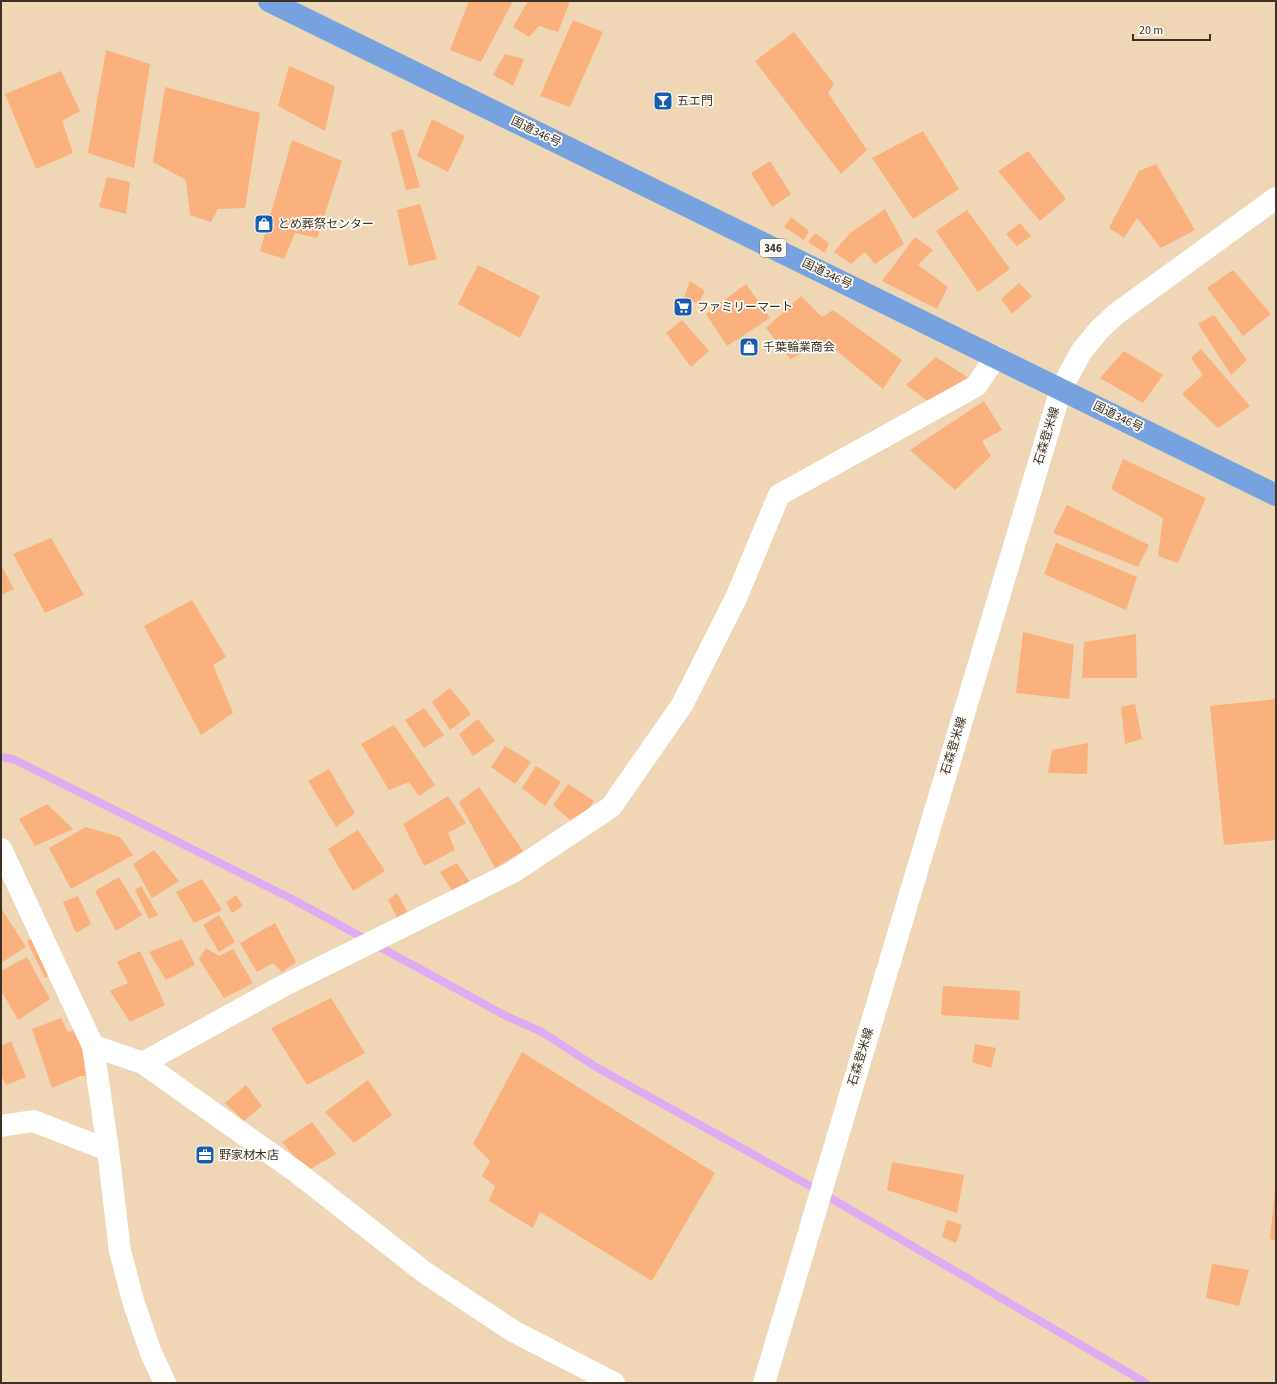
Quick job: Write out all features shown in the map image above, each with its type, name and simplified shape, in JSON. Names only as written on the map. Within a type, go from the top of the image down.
[{"type":"highway","name":"国道346号","points":[[270,1],[1276,495]]},
{"type":"street","name":"石森登米線","points":[[764,1383],[1061,389],[1081,352],[1116,314],[1276,198]]},
{"type":"street","points":[[143,1063],[281,987],[513,872],[611,807],[682,705],[736,598],[779,496],[976,386],[996,358]]},
{"type":"street","points":[[1,849],[93,1046],[108,1150],[120,1251],[134,1304],[150,1353],[165,1383]]},
{"type":"street","points":[[93,1046],[143,1063],[298,1173],[424,1272],[513,1331],[614,1383]]},
{"type":"street","points":[[1,1126],[33,1121],[108,1150]]},
{"type":"building","points":[[469,1],[513,1],[481,62],[450,50]]},
{"type":"building","points":[[528,1],[570,1],[558,32],[539,26],[529,37],[513,27]]},
{"type":"building","points":[[573,20],[603,32],[570,107],[540,96]]},
{"type":"building","points":[[794,32],[834,84],[828,93],[867,150],[841,174],[755,61]]},
{"type":"building","points":[[106,50],[150,64],[134,168],[88,153]]},
{"type":"building","points":[[505,54],[524,59],[513,86],[493,75]]},
{"type":"building","points":[[289,66],[335,86],[325,131],[278,106]]},
{"type":"building","points":[[61,71],[80,111],[62,121],[73,153],[36,169],[5,94]]},
{"type":"building","points":[[165,87],[260,113],[245,208],[218,209],[211,222],[190,215],[186,180],[153,162]]},
{"type":"building","points":[[432,119],[465,136],[448,172],[417,156]]},
{"type":"building","points":[[403,129],[420,187],[406,190],[391,133]]},
{"type":"building","points":[[923,131],[959,189],[913,219],[872,158]]},
{"type":"building","points":[[292,140],[342,161],[317,238],[295,233],[284,259],[260,251]]},
{"type":"building","points":[[1028,151],[1066,199],[1040,221],[998,171]]},
{"type":"building","points":[[770,161],[791,194],[772,207],[751,173]]},
{"type":"building","points":[[1156,164],[1195,230],[1161,248],[1137,218],[1124,238],[1109,228],[1139,171]]},
{"type":"building","points":[[107,177],[130,182],[126,214],[99,207]]},
{"type":"building","points":[[420,204],[437,259],[409,266],[397,210]]},
{"type":"building","points":[[885,209],[904,244],[875,264],[865,252],[851,264],[834,252],[850,233]]},
{"type":"building","points":[[967,210],[1010,269],[978,292],[936,231]]},
{"type":"building","points":[[791,217],[809,231],[804,240],[784,227]]},
{"type":"building","points":[[1020,223],[1031,236],[1017,246],[1006,234]]},
{"type":"building","points":[[815,233],[829,243],[825,253],[808,242]]},
{"type":"building","points":[[915,237],[933,250],[918,265],[948,287],[937,309],[882,281]]},
{"type":"building","points":[[478,265],[540,296],[520,338],[458,304]]},
{"type":"building","points":[[1233,270],[1271,314],[1243,336],[1207,288]]},
{"type":"building","points":[[690,281],[705,291],[698,304],[684,297]]},
{"type":"building","points":[[1019,283],[1032,296],[1012,314],[1001,299]]},
{"type":"building","points":[[746,284],[770,318],[727,346],[706,314]]},
{"type":"building","points":[[801,296],[822,317],[833,310],[902,360],[883,389],[826,342],[790,359],[766,328]]},
{"type":"building","points":[[1214,315],[1247,360],[1231,375],[1198,324]]},
{"type":"building","points":[[682,320],[709,351],[691,367],[666,333]]},
{"type":"building","points":[[1201,349],[1250,406],[1218,428],[1182,394],[1203,375],[1191,358]]},
{"type":"building","points":[[1124,351],[1163,375],[1143,403],[1100,378]]},
{"type":"building","points":[[936,357],[972,380],[930,403],[906,385]]},
{"type":"building","points":[[984,401],[1002,430],[982,441],[991,456],[955,490],[910,450]]},
{"type":"building","points":[[1123,459],[1206,498],[1178,563],[1158,556],[1163,518],[1111,489]]},
{"type":"building","points":[[1067,505],[1149,545],[1138,567],[1053,533]]},
{"type":"building","points":[[51,538],[84,595],[45,613],[13,554]]},
{"type":"building","points":[[1056,543],[1137,577],[1126,610],[1044,574]]},
{"type":"building","points":[[1,565],[14,589],[1,595]]},
{"type":"building","points":[[192,600],[226,657],[213,665],[233,713],[201,735],[144,626]]},
{"type":"building","points":[[1023,632],[1074,645],[1069,699],[1016,693]]},
{"type":"building","points":[[1136,634],[1137,678],[1082,678],[1084,642]]},
{"type":"building","points":[[450,688],[471,714],[450,730],[432,702]]},
{"type":"building","points":[[1276,699],[1276,840],[1224,845],[1210,706]]},
{"type":"building","points":[[1135,704],[1142,739],[1125,744],[1121,707]]},
{"type":"building","points":[[424,708],[444,735],[424,748],[405,720]]},
{"type":"building","points":[[478,719],[495,741],[473,756],[459,734]]},
{"type":"building","points":[[394,725],[435,785],[419,796],[409,782],[389,790],[361,744]]},
{"type":"building","points":[[1088,743],[1087,774],[1048,773],[1052,750]]},
{"type":"building","points":[[505,746],[531,762],[515,784],[491,767]]},
{"type":"building","points":[[536,766],[561,782],[545,806],[522,788]]},
{"type":"building","points":[[329,769],[355,813],[336,827],[308,781]]},
{"type":"building","points":[[568,784],[594,801],[576,825],[553,805]]},
{"type":"building","points":[[479,787],[523,851],[495,868],[459,802]]},
{"type":"building","points":[[448,796],[466,823],[448,833],[455,850],[424,866],[403,824]]},
{"type":"building","points":[[47,804],[73,829],[35,846],[19,819]]},
{"type":"building","points":[[86,827],[120,837],[133,855],[71,889],[49,848]]},
{"type":"building","points":[[358,830],[385,871],[353,891],[328,849]]},
{"type":"building","points":[[154,850],[179,881],[152,898],[133,864]]},
{"type":"building","points":[[457,863],[471,884],[455,895],[440,872]]},
{"type":"building","points":[[119,877],[142,915],[116,931],[95,891]]},
{"type":"building","points":[[202,879],[222,910],[194,923],[176,892]]},
{"type":"building","points":[[141,886],[158,915],[149,919],[135,890]]},
{"type":"building","points":[[397,893],[408,913],[399,921],[388,900]]},
{"type":"building","points":[[236,895],[243,906],[232,913],[226,902]]},
{"type":"building","points":[[78,896],[91,924],[76,933],[63,902]]},
{"type":"building","points":[[1,908],[26,947],[1,963]]},
{"type":"building","points":[[219,915],[235,942],[219,952],[203,925]]},
{"type":"building","points":[[275,923],[296,962],[282,972],[273,963],[257,972],[240,943]]},
{"type":"building","points":[[38,935],[56,972],[45,978],[27,941]]},
{"type":"building","points":[[182,939],[195,965],[166,980],[149,952]]},
{"type":"building","points":[[206,948],[219,956],[233,949],[253,983],[224,998],[199,959]]},
{"type":"building","points":[[140,951],[165,1005],[130,1022],[110,991],[128,983],[117,962]]},
{"type":"building","points":[[27,957],[50,999],[18,1020],[1,990],[1,971]]},
{"type":"building","points":[[943,986],[1020,991],[1019,1020],[941,1015]]},
{"type":"building","points":[[331,998],[365,1053],[307,1085],[271,1028]]},
{"type":"building","points":[[61,1018],[68,1032],[78,1030],[95,1078],[88,1081],[85,1076],[80,1076],[52,1088],[32,1029]]},
{"type":"building","points":[[11,1041],[26,1077],[6,1085],[1,1075],[1,1046]]},
{"type":"building","points":[[975,1044],[996,1048],[991,1068],[972,1062]]},
{"type":"building","points":[[522,1052],[715,1173],[652,1281],[540,1212],[533,1228],[489,1201],[495,1186],[482,1176],[490,1161],[473,1144]]},
{"type":"building","points":[[368,1080],[392,1115],[354,1143],[325,1112]]},
{"type":"building","points":[[246,1085],[262,1106],[244,1121],[225,1103]]},
{"type":"building","points":[[312,1122],[336,1154],[307,1171],[282,1142]]},
{"type":"building","points":[[892,1162],[964,1175],[957,1213],[887,1190]]},
{"type":"building","points":[[1276,1190],[1276,1240],[1270,1239]]},
{"type":"building","points":[[947,1220],[962,1225],[956,1243],[942,1237]]},
{"type":"building","points":[[1212,1264],[1249,1270],[1239,1306],[1206,1298]]},
{"type":"waterway","points":[[1,757],[13,759],[294,900],[506,1016],[542,1032],[596,1067],[810,1186],[1146,1383]]},
{"type":"place","name":"五エ門","points":[[663,101]]},
{"type":"place","name":"とめ葬祭センター","points":[[264,224]]},
{"type":"place","name":"ファミリーマート","points":[[683,307]]},
{"type":"place","name":"千葉輪業商会","points":[[749,347]]},
{"type":"place","name":"野家材木店","points":[[205,1155]]}]
